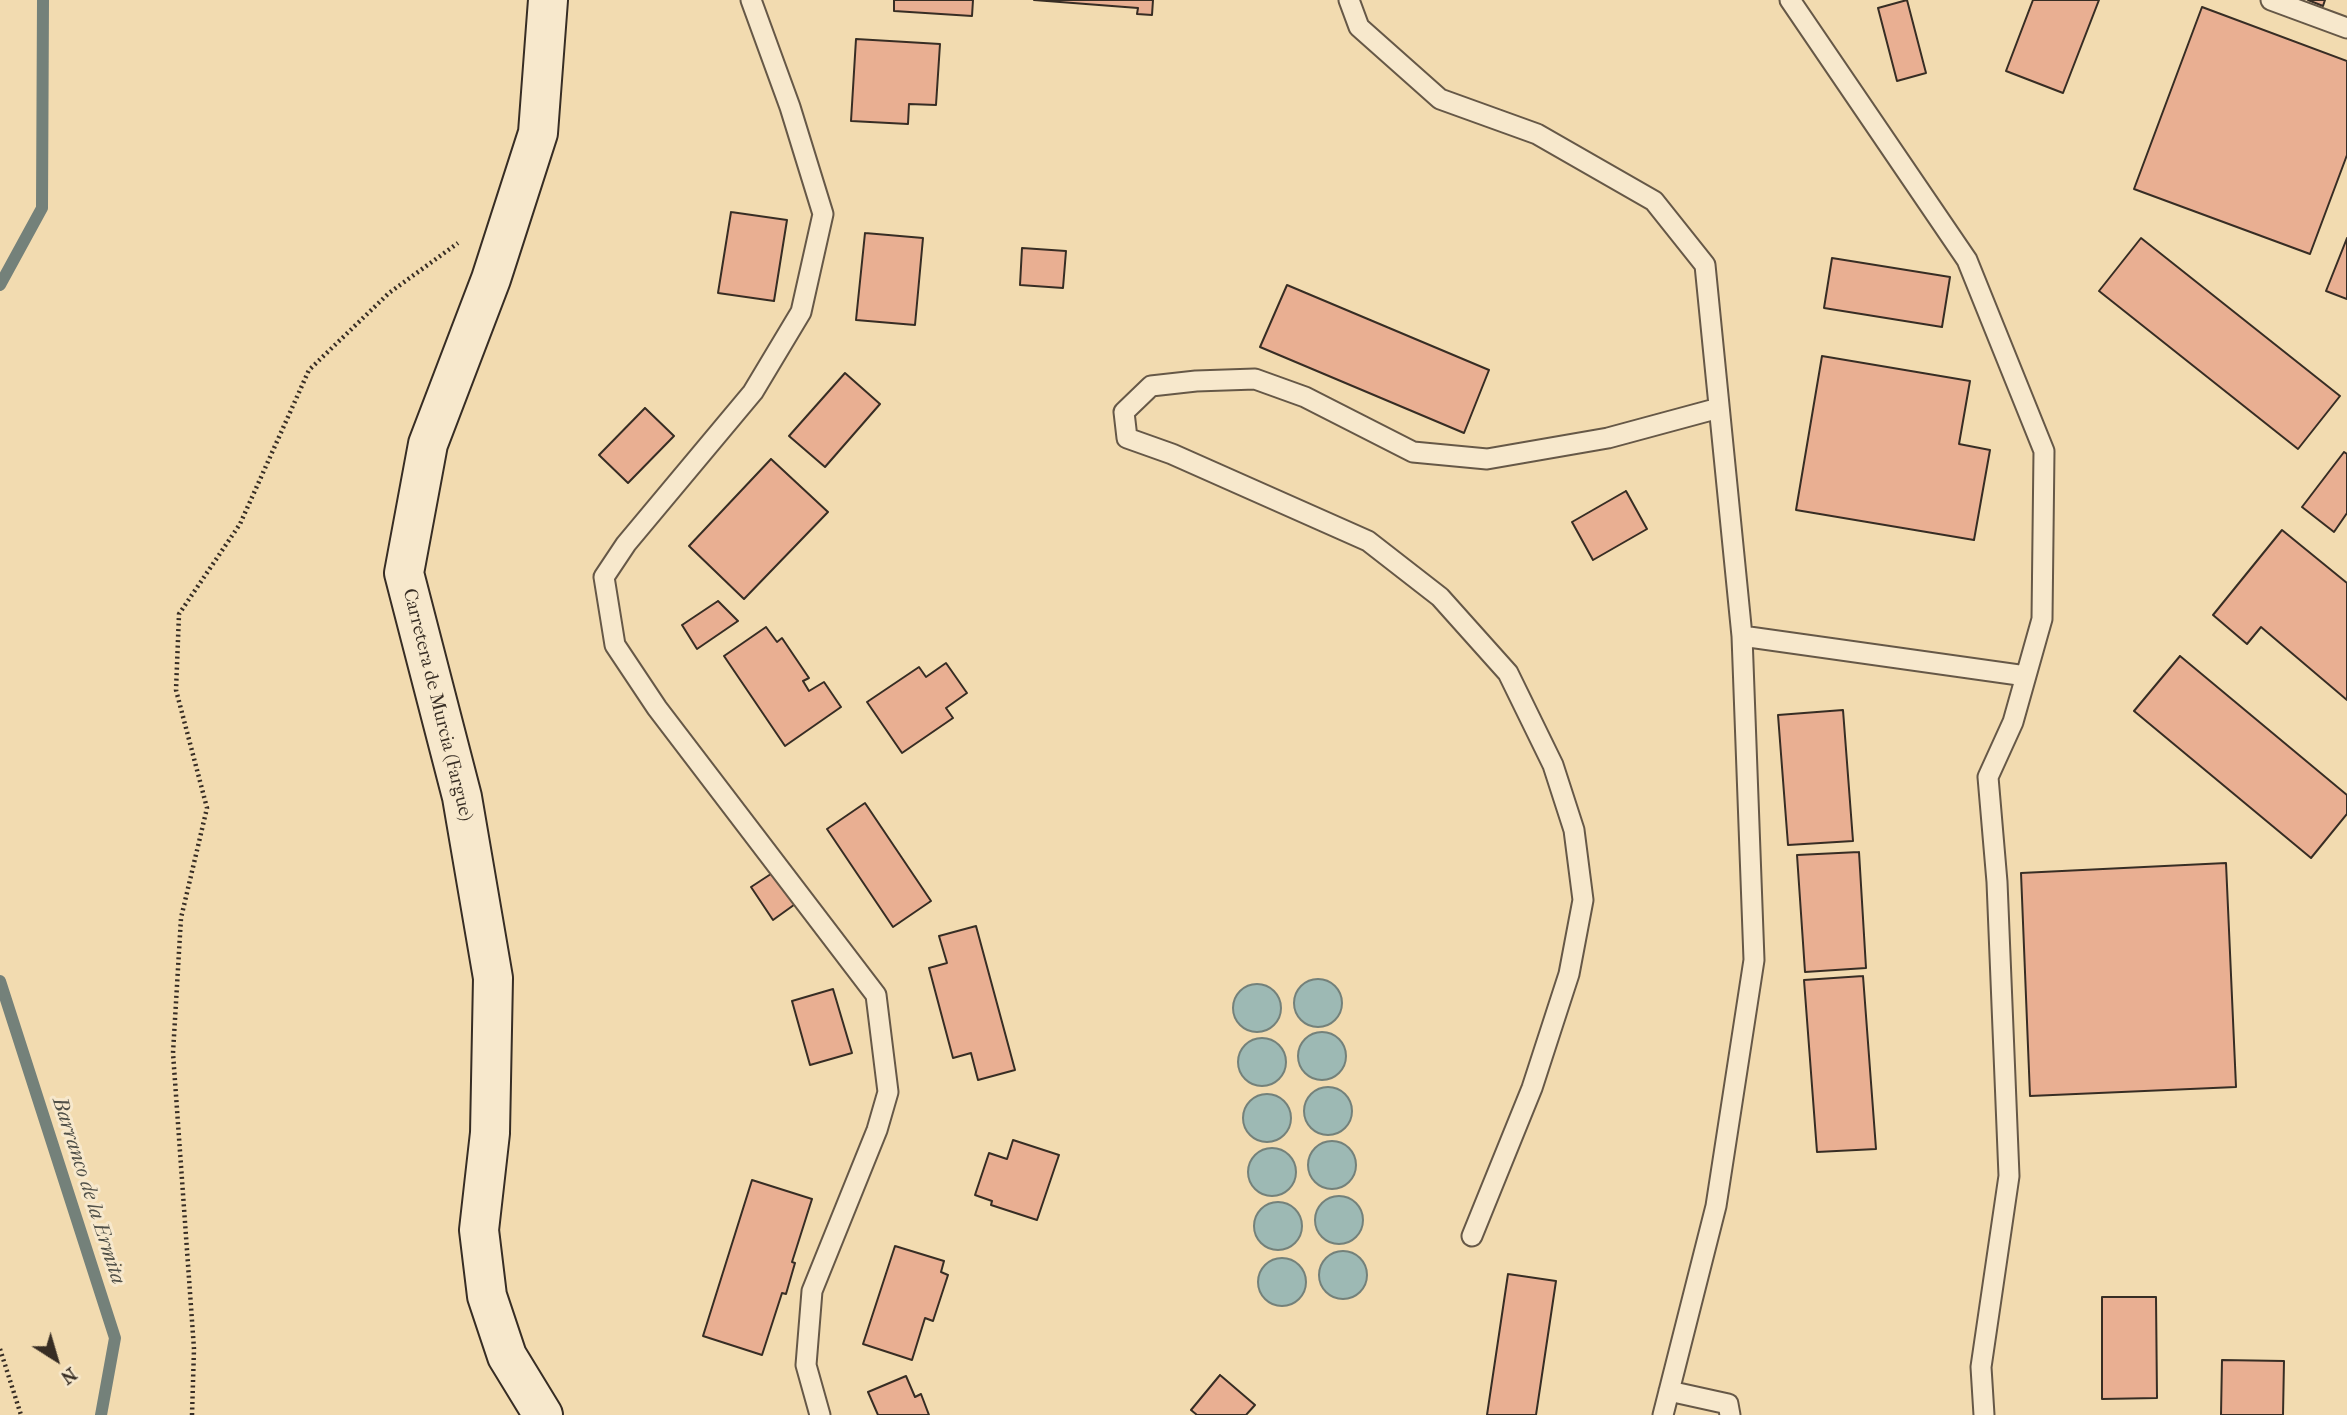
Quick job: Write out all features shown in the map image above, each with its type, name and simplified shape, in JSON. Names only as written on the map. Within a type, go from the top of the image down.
[{"type":"main road","name":"Carretera de Murcia (Fargue)","points":[[543,1415],[507,1356],[487,1296],[479,1230],[490,1133],[494,978],[461,797],[404,573],[428,444],[492,279],[538,133],[548,0]]},
{"type":"lane","points":[[751,0],[790,107],[823,214],[801,312],[753,392],[626,544],[604,577],[615,645],[657,708],[876,995],[887,1092],[877,1130],[812,1291],[806,1365],[820,1415]]},
{"type":"lane","points":[[1349,0],[1359,27],[1440,99],[1537,134],[1654,201],[1705,265],[1742,636],[1754,960],[1716,1206],[1662,1415]]},
{"type":"lane","points":[[1790,0],[1967,260],[2044,451],[2042,619],[2013,722],[1988,777],[1997,883],[2009,1176],[1981,1367],[1984,1415]]},
{"type":"lane","points":[[2271,0],[2347,28]]},
{"type":"lane","points":[[1472,1236],[1532,1088],[1569,974],[1583,900],[1574,830],[1553,765],[1508,673],[1440,597],[1368,541],[1172,454],[1127,438],[1124,412],[1152,386],[1255,379],[1305,397],[1413,452],[1487,459],[1608,438],[1719,408]]},
{"type":"lane","points":[[1742,636],[2026,676]]},
{"type":"lane","points":[[1669,1391],[1728,1404],[1730,1415]]},
{"type":"path","points":[[192,1415],[194,1349],[173,1053],[181,918],[208,808],[176,690],[178,614],[240,524],[309,370],[388,293],[460,242]]},
{"type":"path","points":[[0,1349],[21,1415]]},
{"type":"water","points":[[1318,979],[1335,986],[1342,1003],[1335,1020],[1318,1027],[1301,1020],[1294,1003],[1301,986]]},
{"type":"water","points":[[1257,984],[1274,991],[1281,1008],[1274,1025],[1257,1032],[1240,1025],[1233,1008],[1240,991]]},
{"type":"water","points":[[1322,1032],[1339,1039],[1346,1056],[1339,1073],[1322,1080],[1305,1073],[1298,1056],[1305,1039]]},
{"type":"water","points":[[1262,1038],[1279,1045],[1286,1062],[1279,1079],[1262,1086],[1245,1079],[1238,1062],[1245,1045]]},
{"type":"water","points":[[1328,1087],[1345,1094],[1352,1111],[1345,1128],[1328,1135],[1311,1128],[1304,1111],[1311,1094]]},
{"type":"water","points":[[1267,1094],[1284,1101],[1291,1118],[1284,1135],[1267,1142],[1250,1135],[1243,1118],[1250,1101]]},
{"type":"water","points":[[1332,1141],[1349,1148],[1356,1165],[1349,1182],[1332,1189],[1315,1182],[1308,1165],[1315,1148]]},
{"type":"water","points":[[1272,1148],[1289,1155],[1296,1172],[1289,1189],[1272,1196],[1255,1189],[1248,1172],[1255,1155]]},
{"type":"water","points":[[1339,1196],[1356,1203],[1363,1220],[1356,1237],[1339,1244],[1322,1237],[1315,1220],[1322,1203]]},
{"type":"water","points":[[1278,1202],[1295,1209],[1302,1226],[1295,1243],[1278,1250],[1261,1243],[1254,1226],[1261,1209]]},
{"type":"water","points":[[1343,1251],[1360,1258],[1367,1275],[1360,1292],[1343,1299],[1326,1292],[1319,1275],[1326,1258]]},
{"type":"water","points":[[1282,1258],[1299,1265],[1306,1282],[1299,1299],[1282,1306],[1265,1299],[1258,1282],[1265,1265]]},
{"type":"building","points":[[894,0],[973,0],[972,16],[894,11]]},
{"type":"building","points":[[1034,0],[1153,0],[1152,15],[1137,14],[1138,8]]},
{"type":"building","points":[[1907,0],[1926,73],[1897,81],[1878,8]]},
{"type":"building","points":[[2033,0],[2099,0],[2063,93],[2006,71]]},
{"type":"building","points":[[2308,0],[2325,0],[2323,6]]},
{"type":"building","points":[[2202,7],[2347,61],[2347,155],[2310,254],[2134,189]]},
{"type":"building","points":[[856,39],[940,44],[936,105],[909,104],[908,124],[851,121]]},
{"type":"building","points":[[731,212],[787,220],[774,301],[718,293]]},
{"type":"building","points":[[865,233],[923,238],[915,325],[856,320]]},
{"type":"building","points":[[2141,238],[2340,396],[2298,449],[2099,291]]},
{"type":"building","points":[[2347,238],[2347,299],[2326,291]]},
{"type":"building","points":[[1022,248],[1066,251],[1063,288],[1020,285]]},
{"type":"building","points":[[1832,258],[1950,277],[1942,327],[1824,308]]},
{"type":"building","points":[[1287,285],[1489,370],[1464,433],[1260,347]]},
{"type":"building","points":[[1822,356],[1970,381],[1959,444],[1990,450],[1974,540],[1796,510]]},
{"type":"building","points":[[845,373],[880,404],[825,467],[789,436]]},
{"type":"building","points":[[645,408],[674,436],[628,483],[599,455]]},
{"type":"building","points":[[2344,452],[2347,454],[2347,513],[2334,532],[2302,507]]},
{"type":"building","points":[[771,459],[828,512],[744,599],[689,546]]},
{"type":"building","points":[[1626,491],[1647,529],[1593,560],[1572,522]]},
{"type":"building","points":[[2282,530],[2347,583],[2347,700],[2261,627],[2247,644],[2213,615]]},
{"type":"building","points":[[718,601],[738,621],[697,649],[682,625]]},
{"type":"building","points":[[766,627],[777,642],[782,638],[809,678],[803,681],[809,691],[824,682],[841,707],[785,746],[724,656]]},
{"type":"building","points":[[2180,656],[2347,795],[2347,814],[2311,858],[2134,711]]},
{"type":"building","points":[[946,663],[967,693],[946,708],[953,718],[902,753],[867,702],[919,667],[926,677]]},
{"type":"building","points":[[1843,710],[1853,841],[1788,845],[1778,715]]},
{"type":"building","points":[[865,803],[931,901],[893,927],[827,829]]},
{"type":"building","points":[[1859,852],[1866,968],[1805,972],[1797,855]]},
{"type":"building","points":[[2226,863],[2236,1087],[2030,1096],[2021,873]]},
{"type":"building","points":[[777,870],[798,902],[773,920],[751,887]]},
{"type":"building","points":[[976,926],[1015,1070],[978,1080],[971,1053],[953,1058],[929,968],[947,963],[939,936]]},
{"type":"building","points":[[1863,976],[1876,1149],[1817,1152],[1804,980]]},
{"type":"building","points":[[833,989],[852,1053],[810,1065],[792,1001]]},
{"type":"building","points":[[1013,1140],[1059,1155],[1037,1220],[991,1205],[992,1201],[975,1195],[989,1153],[1007,1159]]},
{"type":"building","points":[[752,1180],[812,1199],[792,1262],[795,1263],[786,1294],[782,1293],[762,1355],[703,1336]]},
{"type":"building","points":[[895,1246],[944,1261],[941,1272],[948,1275],[933,1321],[925,1318],[912,1360],[863,1344]]},
{"type":"building","points":[[1508,1274],[1556,1281],[1536,1415],[1487,1415]]},
{"type":"building","points":[[2102,1297],[2156,1297],[2157,1398],[2102,1399]]},
{"type":"building","points":[[2222,1360],[2284,1361],[2283,1415],[2221,1415]]},
{"type":"building","points":[[1220,1375],[1255,1405],[1246,1415],[1197,1415],[1191,1410]]},
{"type":"building","points":[[906,1376],[915,1397],[921,1394],[929,1415],[878,1415],[868,1392]]},
{"type":"waterway","name":"Barranco de la Ermita","points":[[0,285],[42,208],[43,0]]},
{"type":"waterway","name":"Barranco de la Ermita","points":[[0,981],[115,1338],[101,1415]]}]
